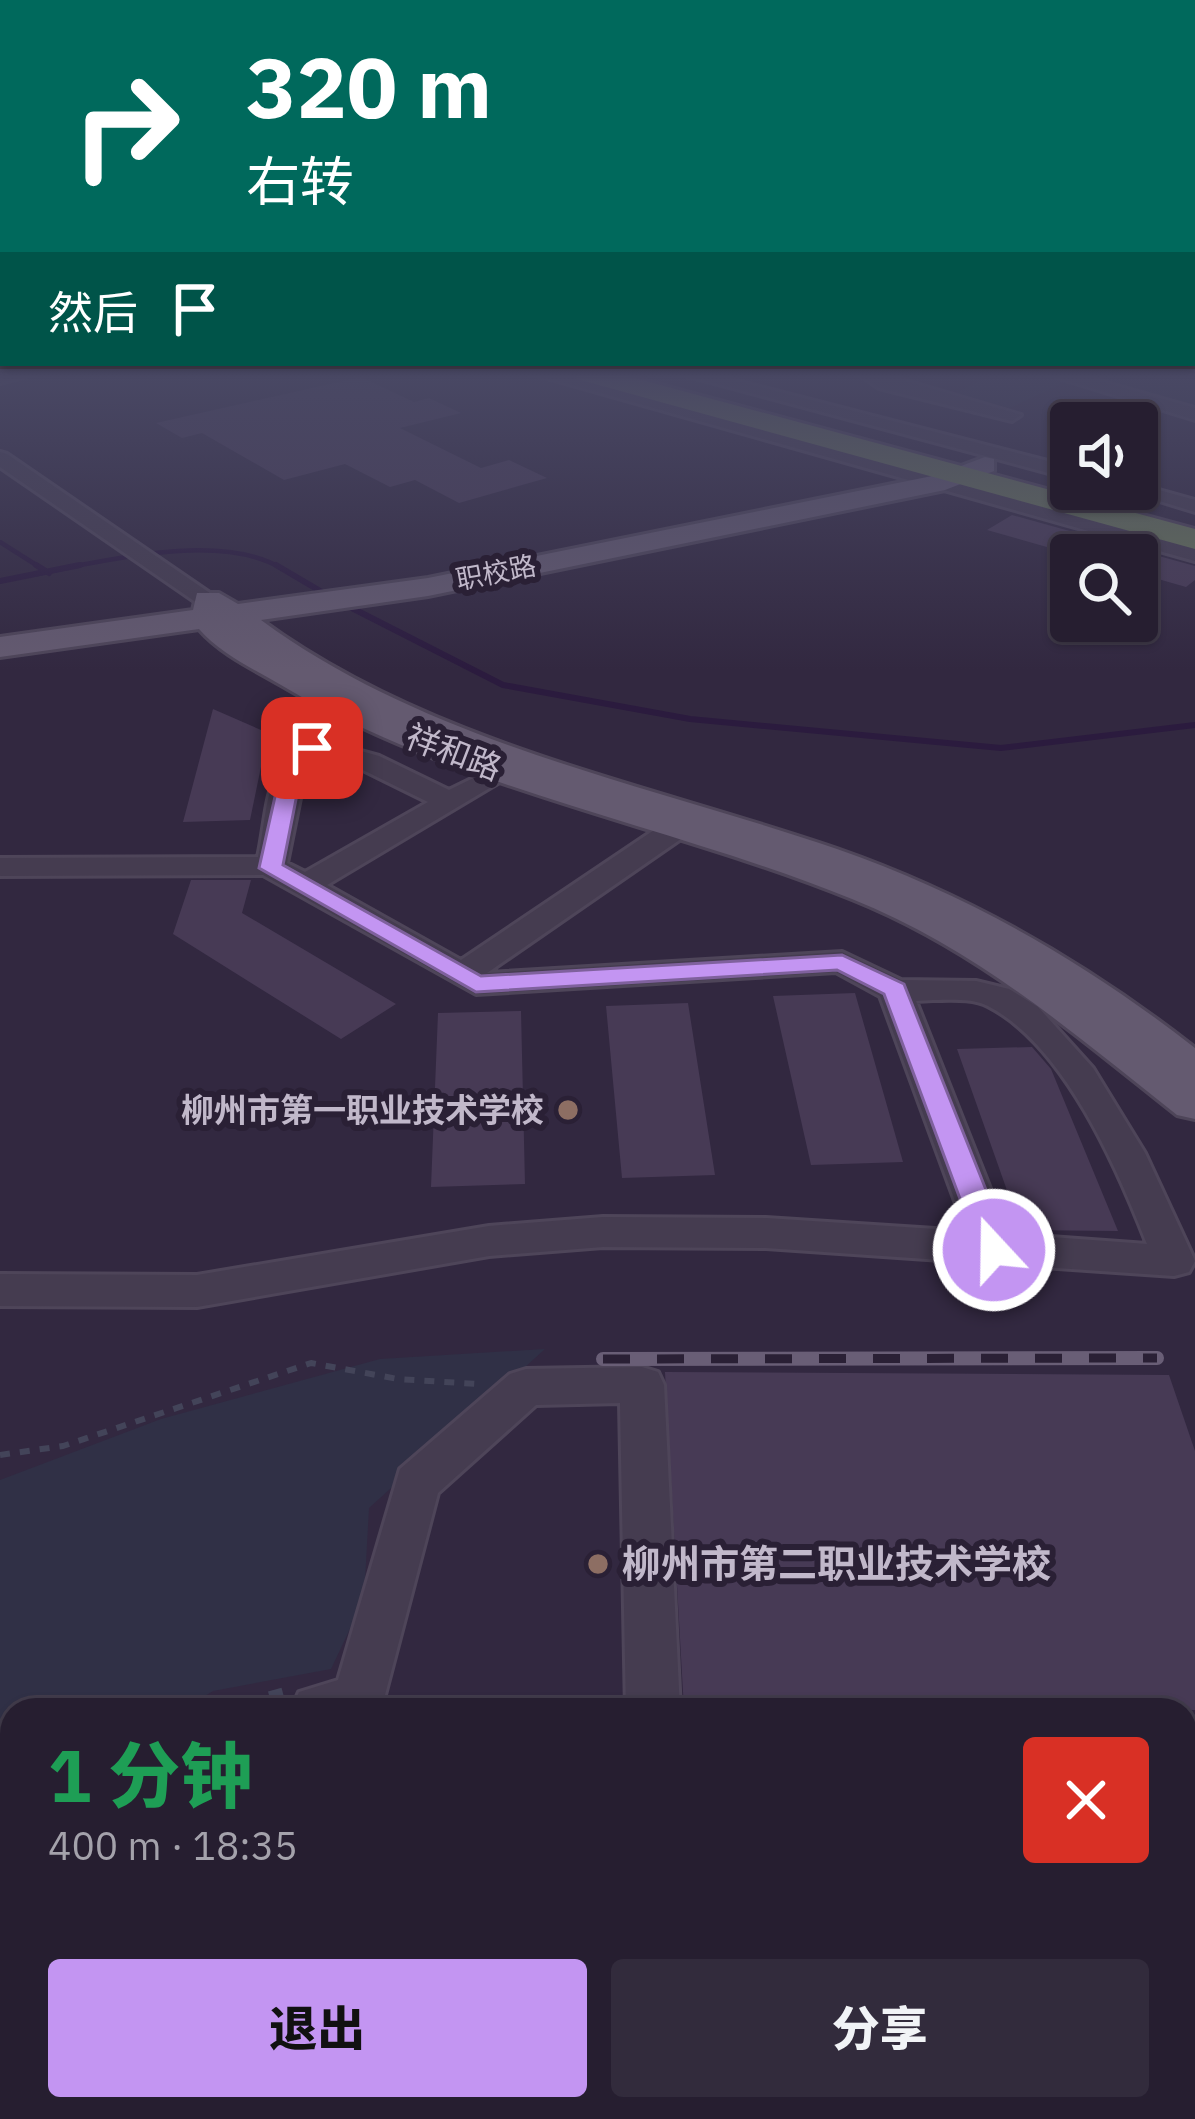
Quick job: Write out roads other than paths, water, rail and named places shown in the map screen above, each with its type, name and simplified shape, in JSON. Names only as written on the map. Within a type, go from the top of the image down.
[{"type":"highway","points":[[956,472],[1195,539]]},
{"type":"highway","points":[[965,472],[1050,485]]},
{"type":"highway","points":[[1157,510],[1195,520]]},
{"type":"main road","name":"职校路","points":[[0,647],[420,578],[932,472]]},
{"type":"main road","name":"职校路","points":[[0,631],[220,612]]},
{"type":"main road","name":"祥和路","points":[[220,612],[244,652],[344,706],[503,772],[867,890],[994,951],[1195,1103]]},
{"type":"main road","name":"祥和路","points":[[220,612],[410,718],[557,776],[780,845],[962,915],[1095,992],[1195,1073]]},
{"type":"street","points":[[20,472],[220,612]]},
{"type":"street","points":[[954,472],[1195,554]]},
{"type":"street","points":[[1158,496],[1195,506]]},
{"type":"street","points":[[271,868],[293,761],[312,748],[329,747],[355,757],[450,802]]},
{"type":"street","points":[[304,885],[503,772]]},
{"type":"street","points":[[462,975],[677,828]]},
{"type":"street","points":[[0,867],[271,868],[476,984],[842,962],[895,990],[995,995],[1054,1044],[1139,1170],[1174,1261],[780,1230],[522,1237],[354,1261],[262,1283],[125,1298],[0,1290]]},
{"type":"street","points":[[895,990],[994,1250]]},
{"type":"street","points":[[359,1698],[418,1483],[526,1387],[642,1384],[653,1698]]},
{"type":"waterway","points":[[0,542],[41,568]]},
{"type":"waterway","points":[[65,568],[145,554],[204,550],[258,558],[281,568]]},
{"type":"waterway","points":[[36,565],[47,572]]},
{"type":"waterway","points":[[65,568],[80,565]]},
{"type":"waterway","points":[[276,565],[327,595]]},
{"type":"waterway","points":[[47,572],[65,568]]},
{"type":"waterway","points":[[0,581],[47,572]]},
{"type":"waterway","points":[[340,602],[503,685],[690,719],[1001,748],[1195,725]]},
{"type":"railway","points":[[603,1359],[1157,1358]]},
{"type":"place","name":"柳州市第一职业技术学校","points":[[568,1110]]},
{"type":"place","name":"柳州市第二职业技术学校","points":[[598,1564]]}]
